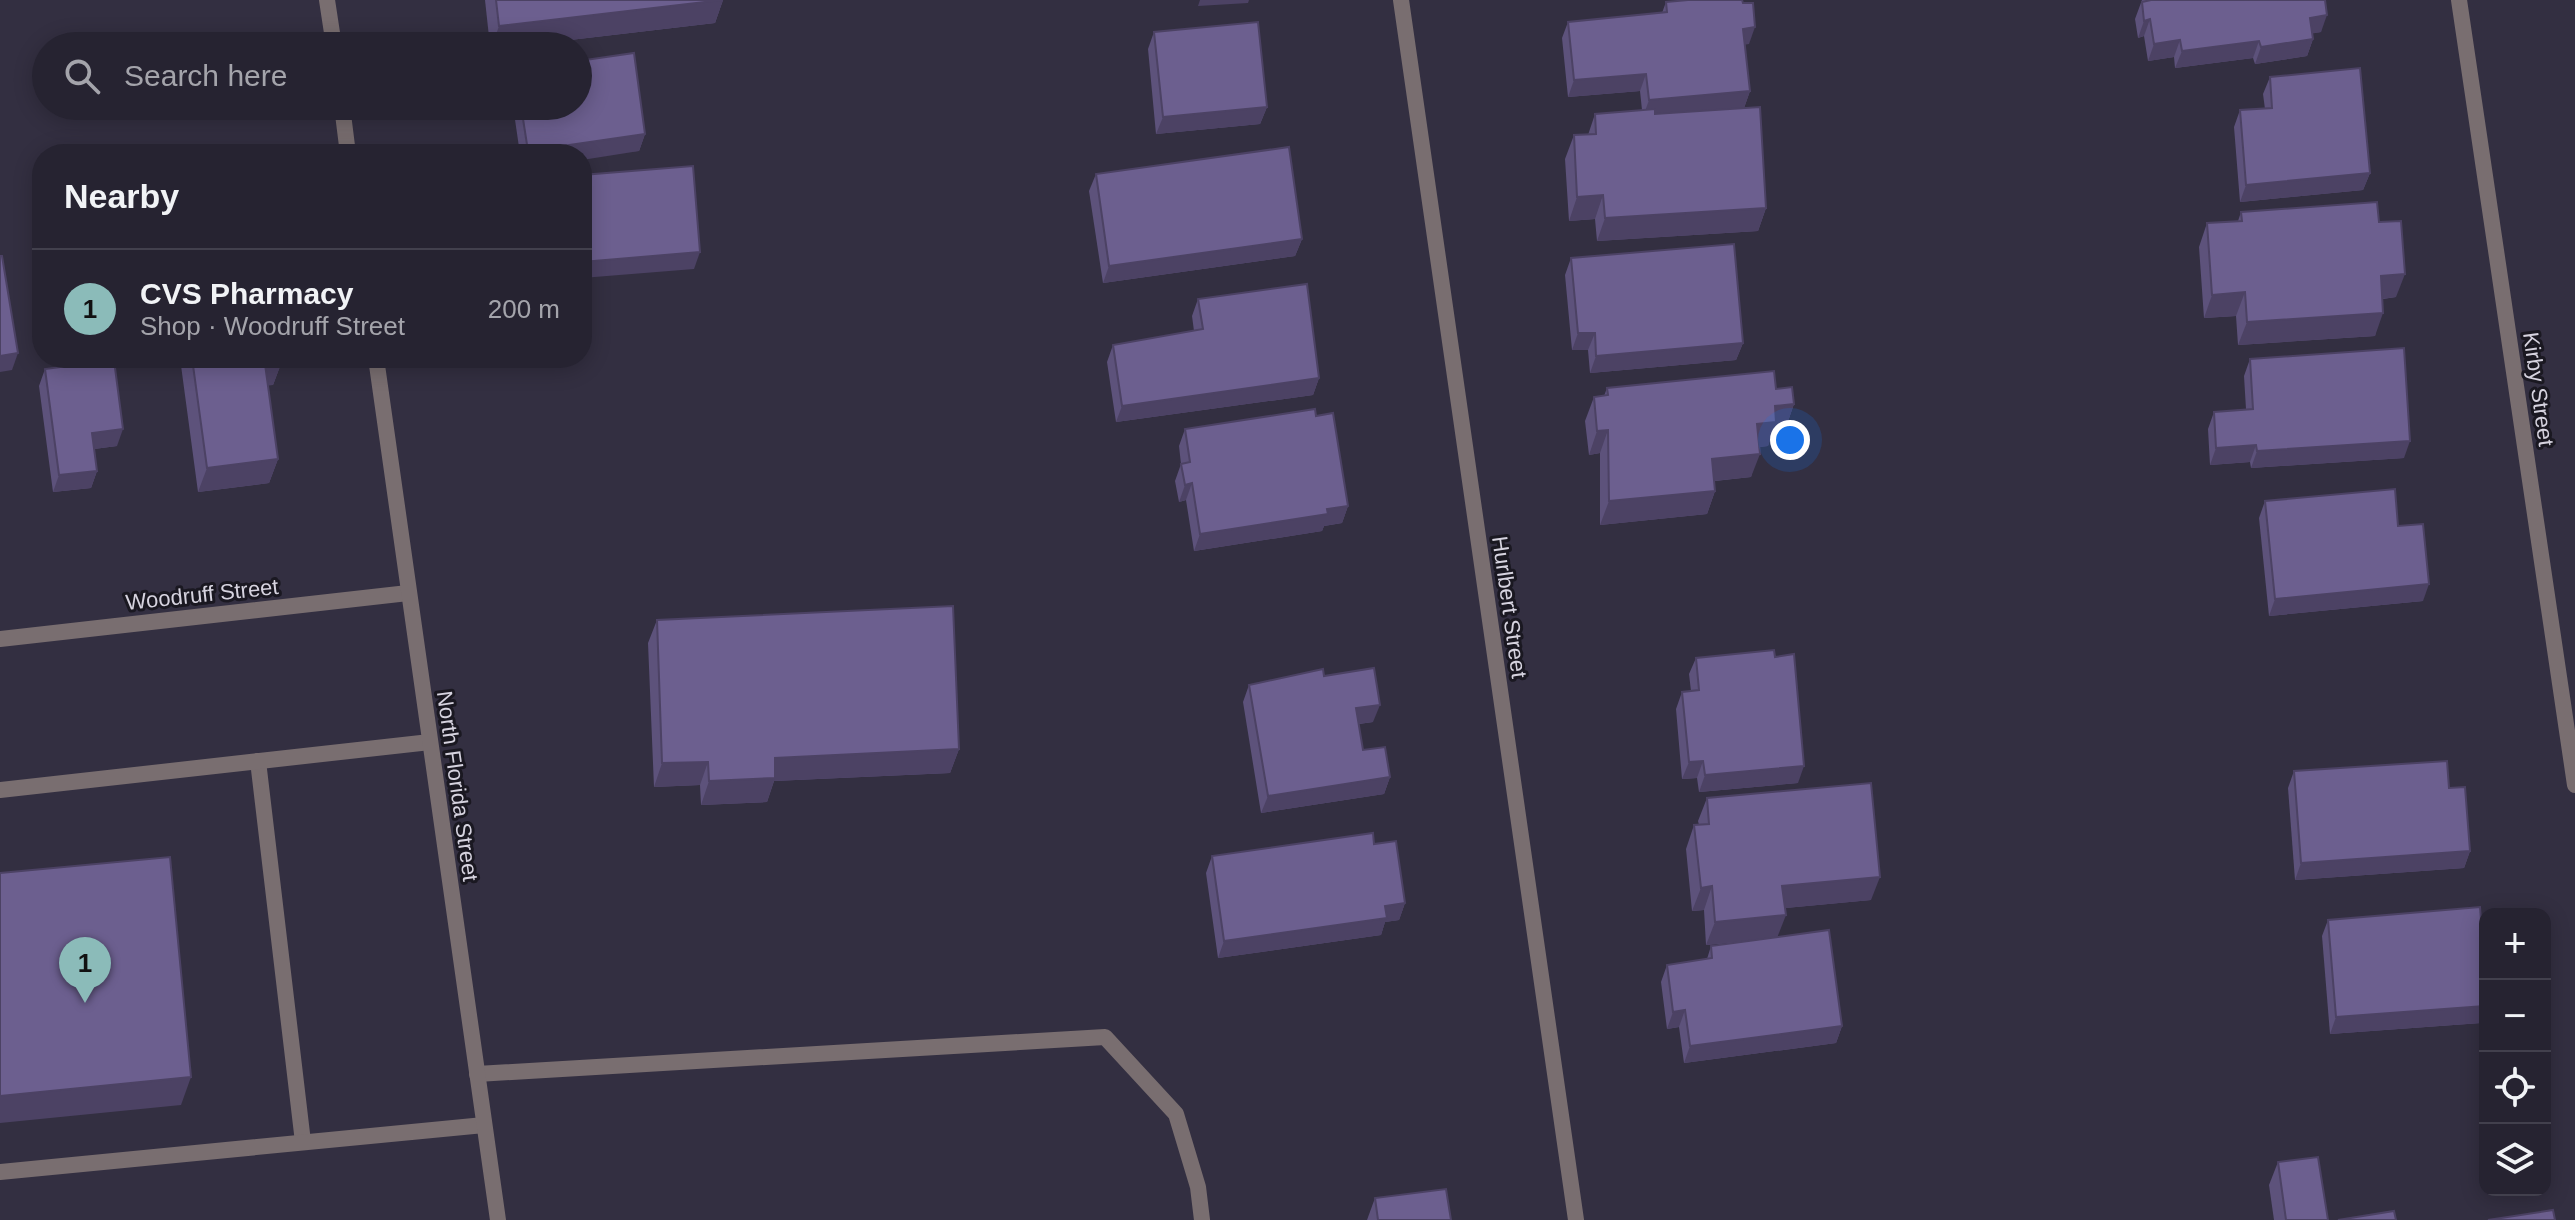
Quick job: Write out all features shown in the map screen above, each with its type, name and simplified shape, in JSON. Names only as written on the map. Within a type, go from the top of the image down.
[{"type":"street","points":[[327,0],[332,32]]},
{"type":"street","name":"Hurlbert Street","points":[[1401,0],[1576,1220]]},
{"type":"street","name":"Kirby Street","points":[[2459,0],[2575,785]]},
{"type":"street","points":[[344,120],[347,144]]},
{"type":"street","name":"North Florida Street","points":[[377,368],[498,1220]]},
{"type":"street","name":"Woodruff Street","points":[[0,639],[408,593]]},
{"type":"street","points":[[0,790],[430,742]]},
{"type":"street","points":[[258,761],[303,1142]]},
{"type":"street","points":[[477,1074],[1105,1037],[1176,1114],[1198,1187],[1202,1220]]},
{"type":"street","points":[[0,1172],[484,1125]]},
{"type":"building","points":[[496,0],[722,0],[499,26]]},
{"type":"building","points":[[1742,0],[1743,3],[1753,3],[1755,27],[1743,29],[1750,91],[1649,100],[1646,74],[1574,80],[1568,22],[1667,12],[1666,2]]},
{"type":"building","points":[[2325,0],[2327,15],[2310,18],[2313,39],[2261,47],[2259,41],[2182,51],[2180,40],[2154,44],[2150,19],[2144,21],[2142,2]]},
{"type":"building","points":[[1258,22],[1267,107],[1163,117],[1154,32]]},
{"type":"building","points":[[634,53],[645,134],[576,144],[527,144],[523,120],[592,120],[592,59]]},
{"type":"building","points":[[2360,68],[2370,173],[2246,185],[2240,110],[2272,108],[2270,77]]},
{"type":"building","points":[[1760,107],[1766,208],[1605,218],[1603,195],[1577,197],[1574,135],[1596,134],[1595,114],[1655,109],[1655,114]]},
{"type":"building","points":[[1289,147],[1302,239],[1109,266],[1096,174]]},
{"type":"building","points":[[693,166],[700,252],[592,261],[592,174]]},
{"type":"building","points":[[2377,202],[2379,222],[2401,221],[2405,274],[2381,276],[2383,313],[2247,322],[2245,292],[2212,295],[2207,223],[2242,221],[2241,212]]},
{"type":"building","points":[[1734,244],[1743,343],[1596,356],[1595,333],[1578,333],[1571,258]]},
{"type":"building","points":[[0,256],[18,353],[0,356]]},
{"type":"building","points":[[1307,284],[1319,378],[1122,406],[1113,345],[1203,329],[1198,299]]},
{"type":"building","points":[[2404,348],[2410,441],[2257,451],[2256,445],[2216,448],[2214,412],[2253,409],[2250,359]]},
{"type":"building","points":[[115,368],[123,429],[92,433],[97,471],[59,475],[45,369]]},
{"type":"building","points":[[193,368],[266,368],[278,459],[207,468]]},
{"type":"building","points":[[1774,371],[1776,389],[1792,387],[1794,404],[1775,406],[1776,422],[1757,424],[1760,454],[1712,459],[1715,491],[1609,501],[1608,430],[1597,431],[1594,397],[1608,395],[1607,388]]},
{"type":"building","points":[[1315,409],[1316,416],[1333,413],[1348,506],[1327,509],[1328,514],[1200,534],[1192,483],[1185,485],[1181,464],[1190,462],[1185,429]]},
{"type":"building","points":[[2395,489],[2398,526],[2423,524],[2429,584],[2275,599],[2265,501]]},
{"type":"building","points":[[953,606],[959,749],[775,758],[775,778],[709,781],[708,762],[662,763],[657,620]]},
{"type":"building","points":[[1774,650],[1775,657],[1794,654],[1804,766],[1705,775],[1703,761],[1689,762],[1682,692],[1699,690],[1696,658]]},
{"type":"building","points":[[1374,668],[1380,705],[1356,708],[1363,750],[1385,747],[1390,777],[1268,796],[1249,685],[1323,669],[1324,676]]},
{"type":"building","points":[[2447,761],[2449,788],[2465,787],[2470,851],[2301,863],[2294,771]]},
{"type":"building","points":[[1871,783],[1880,877],[1782,886],[1786,915],[1715,922],[1712,886],[1701,888],[1694,825],[1709,824],[1707,798]]},
{"type":"building","points":[[1373,833],[1374,844],[1396,841],[1405,903],[1385,906],[1387,918],[1224,941],[1212,856]]},
{"type":"building","points":[[170,857],[191,1077],[0,1096],[0,873]]},
{"type":"building","points":[[2480,907],[2479,1006],[2336,1017],[2328,920]]},
{"type":"building","points":[[1829,930],[1842,1026],[1690,1046],[1685,1010],[1673,1012],[1667,965],[1712,958],[1711,946]]},
{"type":"building","points":[[2318,1157],[2328,1220],[2286,1220],[2278,1162]]},
{"type":"building","points":[[1446,1189],[1451,1220],[1378,1220],[1375,1198]]},
{"type":"building","points":[[2553,1210],[2555,1220],[2488,1220]]},
{"type":"building","points":[[2394,1211],[2396,1220],[2338,1220]]},
{"type":"place","name":"CVS Pharmacy","points":[[85,1003]]}]
